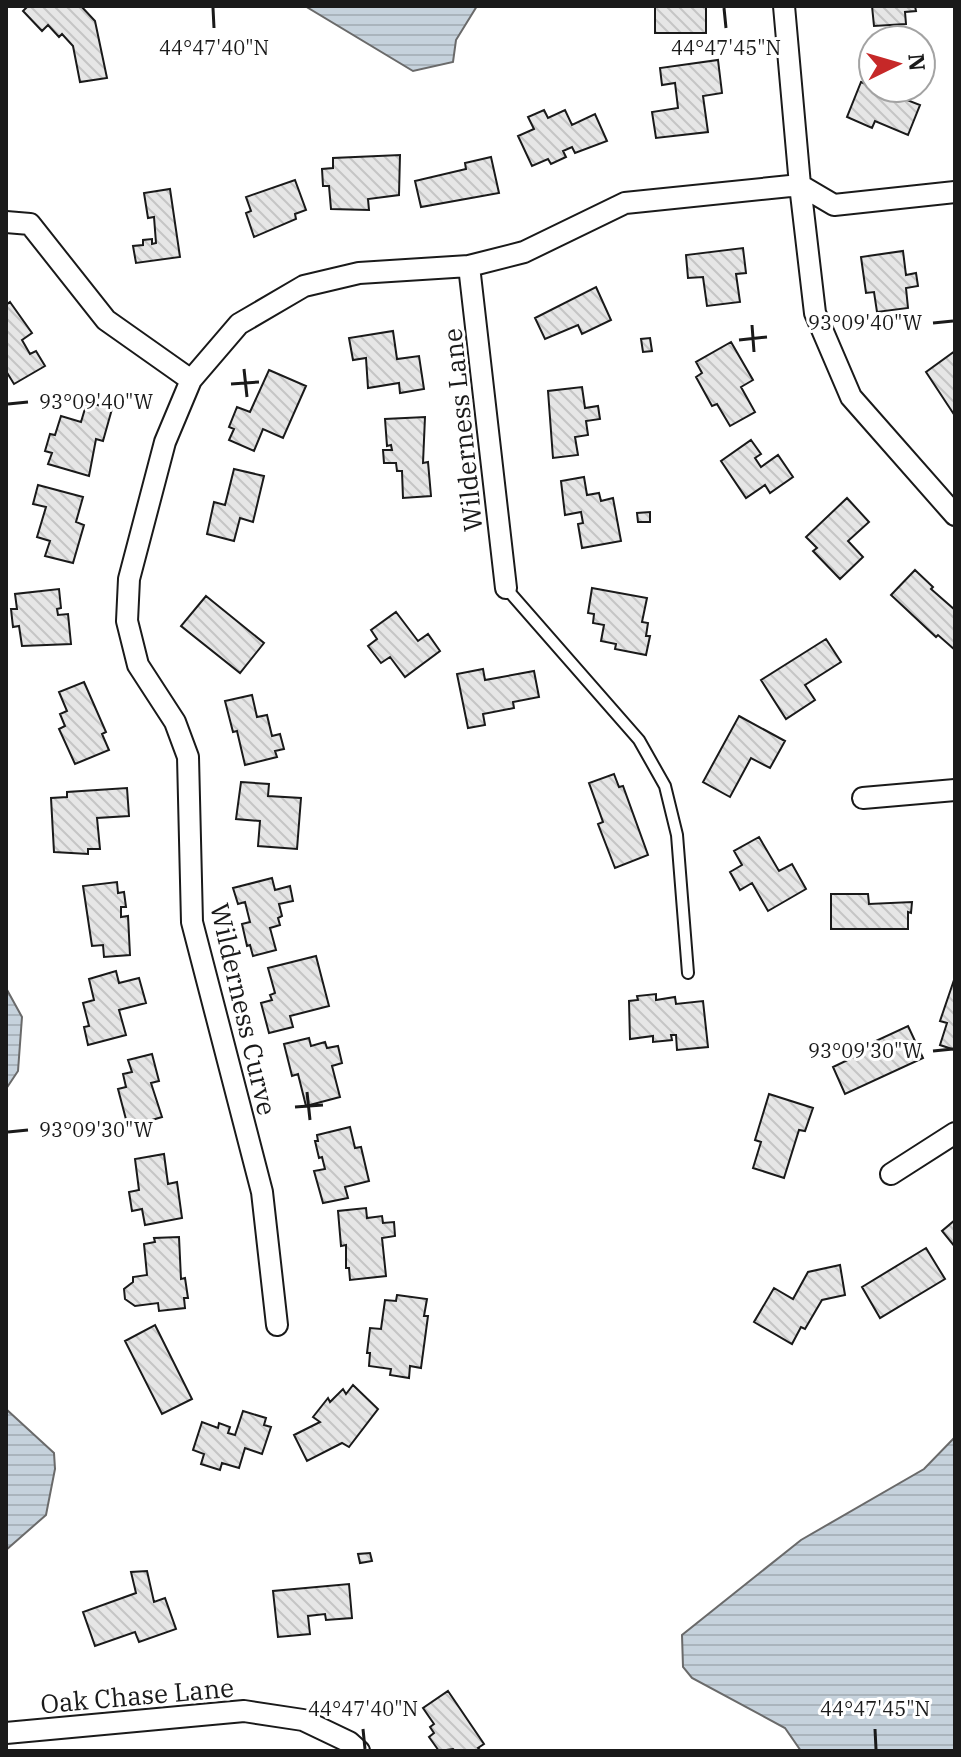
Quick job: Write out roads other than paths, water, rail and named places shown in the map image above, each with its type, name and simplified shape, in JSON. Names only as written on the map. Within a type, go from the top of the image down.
[{"type":"street","points":[[784,6],[815,313],[851,397],[955,515]]},
{"type":"street","points":[[800,185],[834,205],[955,192]]},
{"type":"street","name":"Wilderness Curve","points":[[277,1325],[262,1192],[192,922],[188,757],[175,722],[138,665],[127,621],[129,579],[165,442],[191,380],[239,324],[304,286],[359,273],[469,266],[524,252],[625,203],[800,185]]},
{"type":"street","points":[[6,222],[30,224],[106,320],[191,380]]},
{"type":"street","name":"Wilderness Lane","points":[[469,266],[506,588]]},
{"type":"street","points":[[863,798],[955,790]]},
{"type":"street","points":[[891,1174],[955,1133]]},
{"type":"street","name":"Oak Chase Lane","points":[[6,1733],[244,1711],[303,1720],[349,1742],[359,1751]]},
{"type":"lane","points":[[506,588],[639,740],[665,786],[677,835],[688,973]]}]
